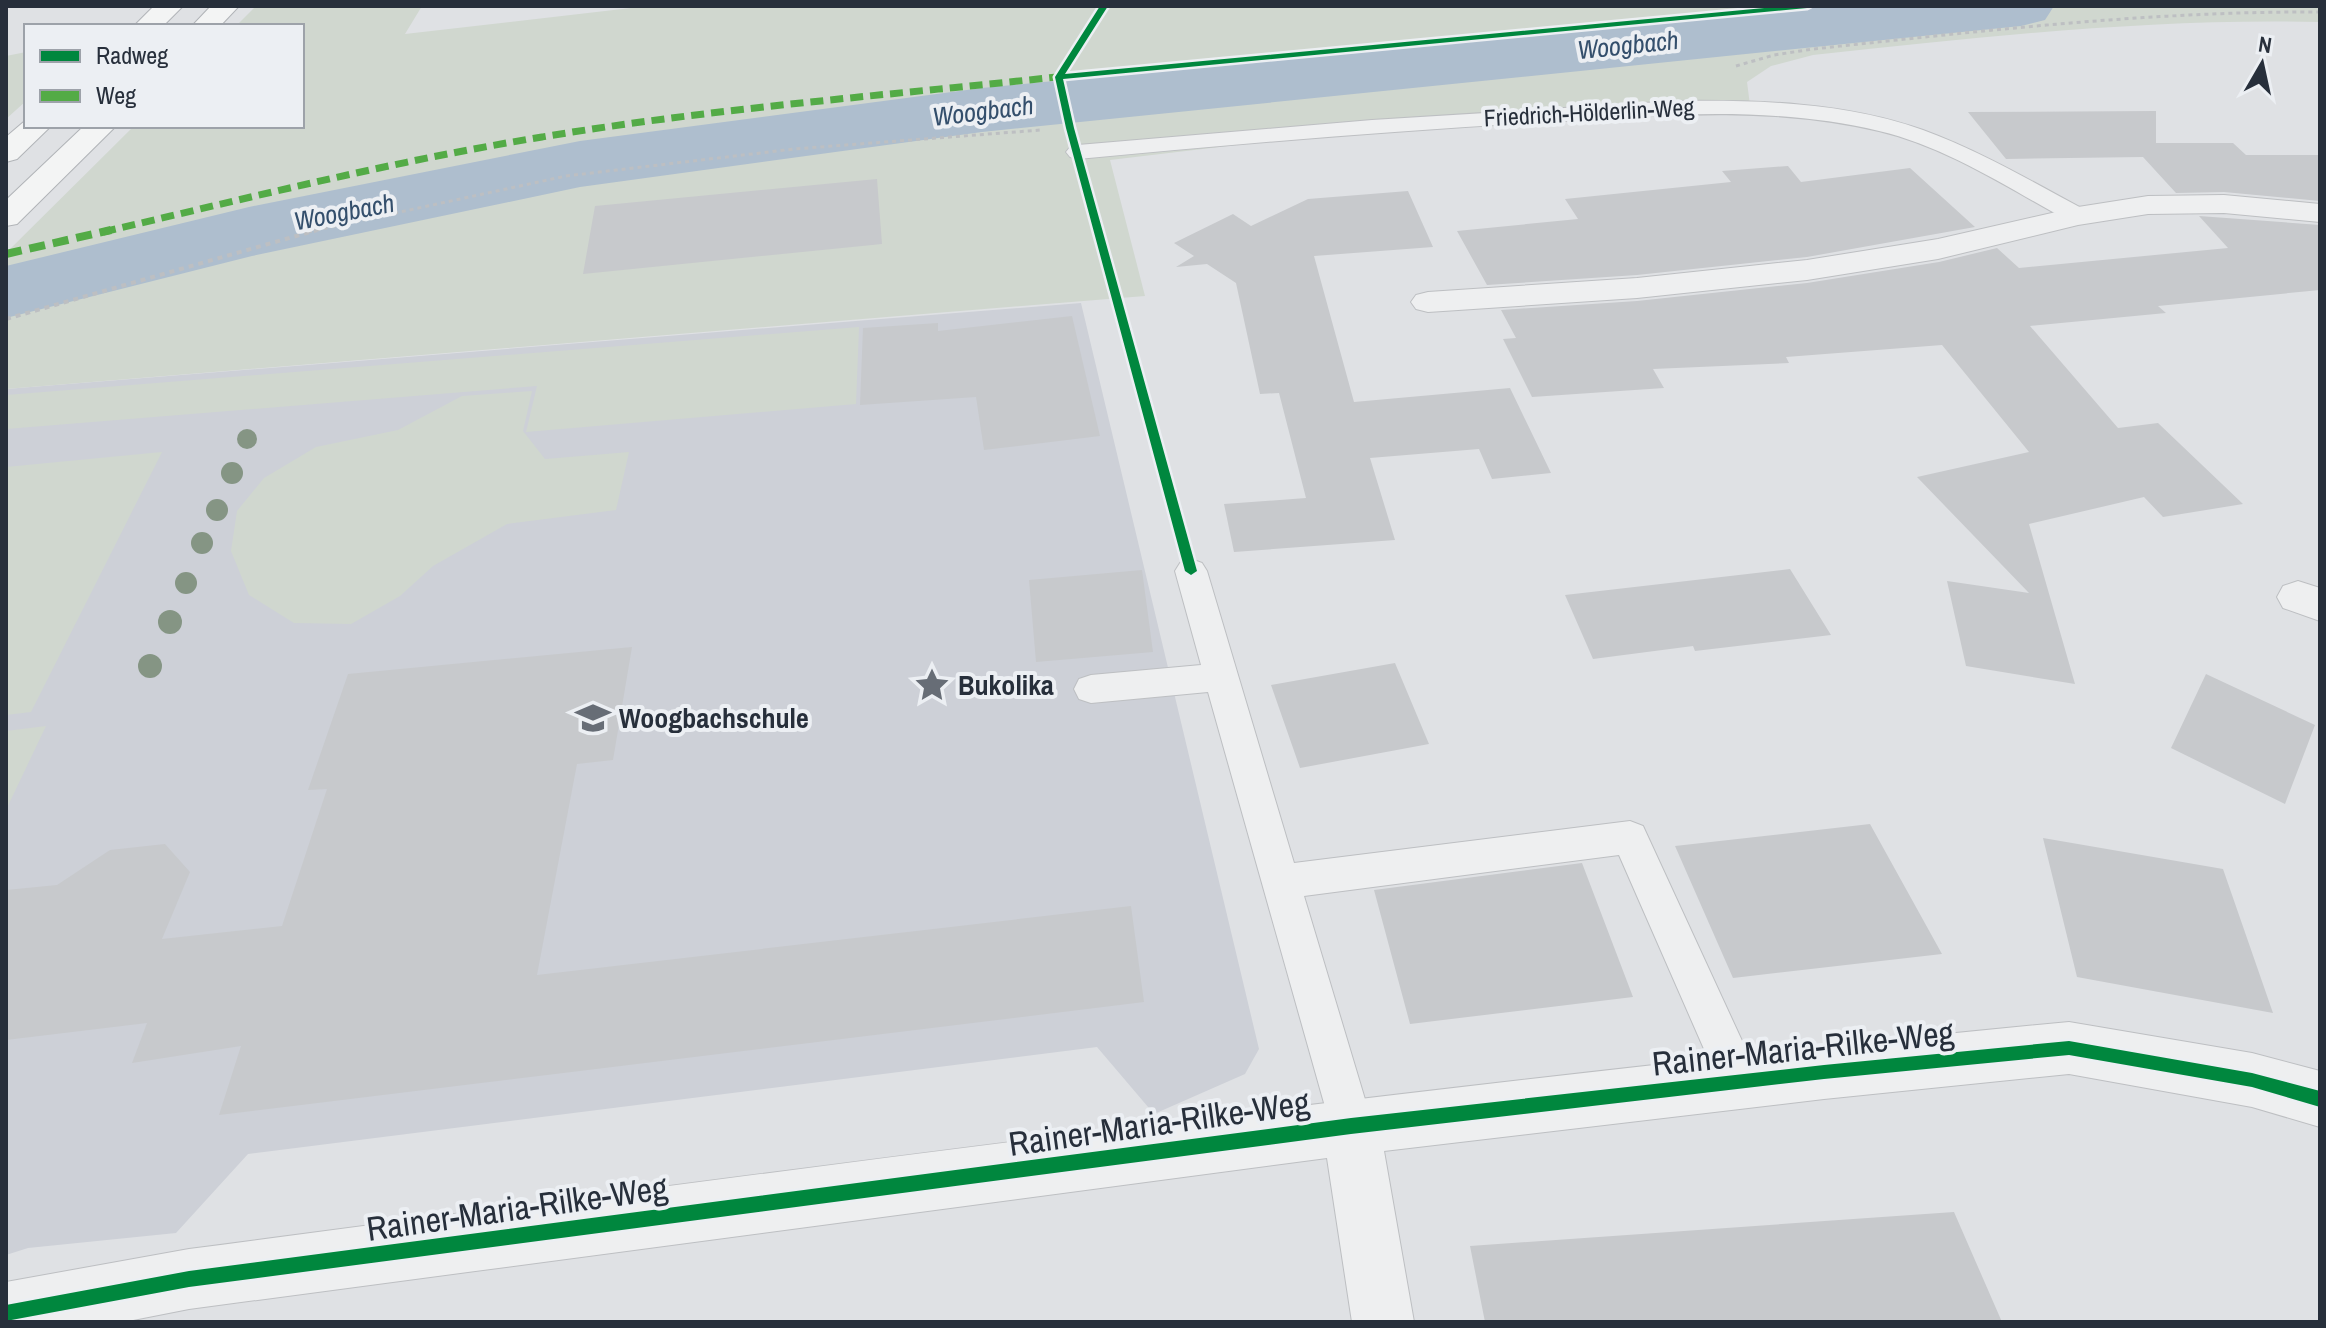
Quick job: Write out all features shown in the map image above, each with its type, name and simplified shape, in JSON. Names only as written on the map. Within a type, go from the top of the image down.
[{"type":"highway","points":[[149,24],[170,6]]},
{"type":"highway","points":[[207,24],[226,6]]},
{"type":"highway","points":[[6,153],[34,128]]},
{"type":"highway","points":[[6,217],[97,130]]},
{"type":"street","points":[[1428,302],[1637,288],[1807,270],[1938,249],[2078,216],[2148,205],[2224,204],[2320,213]]},
{"type":"street","name":"Rainer-Maria-Rilke-Weg","points":[[6,1313],[205,1277],[1351,1126],[2069,1048],[2252,1080],[2320,1099]]},
{"type":"street","points":[[1351,1126],[1383,1322]]},
{"type":"lane","name":"Friedrich-Hölderlin-Weg","points":[[1078,152],[1362,125],[1715,106],[1793,110],[1842,116],[1934,142],[2078,216]]},
{"type":"lane","points":[[1234,118],[1303,117],[1362,125]]},
{"type":"lane","points":[[1191,571],[1351,1126]]},
{"type":"lane","points":[[1091,689],[1221,677]]},
{"type":"lane","points":[[1281,882],[1630,837],[1740,1082]]},
{"type":"path","points":[[1715,106],[1712,90],[1722,71],[1757,58],[1797,51],[2150,16],[2320,12]]},
{"type":"path","points":[[6,319],[307,232],[566,176],[794,149],[1055,129]]},
{"type":"shaded area","points":[[256,6],[422,6],[405,34],[648,6],[2320,6],[2320,22],[2129,26],[1813,55],[1771,66],[1747,82],[1751,113],[1617,117],[1337,133],[1110,160],[1145,296],[6,389],[6,253],[132,128],[304,128],[304,24],[238,24]]},
{"type":"shaded area","points":[[24,52],[24,103],[6,119],[6,56]]},
{"type":"shaded area","name":"Woogbachschule","points":[[1081,303],[1259,1049],[1245,1074],[1154,1114],[1097,1047],[248,1154],[176,1233],[28,1248],[6,1255],[6,389]]},
{"type":"shaded area","points":[[859,327],[856,404],[526,432],[537,386],[6,429],[6,395]]},
{"type":"shaded area","points":[[532,391],[523,431],[545,459],[629,452],[616,510],[507,524],[433,566],[400,596],[351,624],[294,623],[249,595],[231,551],[237,511],[264,478],[316,447],[398,430],[462,396]]},
{"type":"shaded area","points":[[162,452],[31,712],[6,715],[6,467]]},
{"type":"shaded area","points":[[46,726],[6,810],[6,731]]},
{"type":"building","points":[[2156,111],[2156,143],[2233,143],[2246,155],[2320,155],[2320,201],[2224,192],[2176,193],[2143,157],[2006,159],[1968,112]]},
{"type":"building","points":[[1788,166],[1801,182],[1910,168],[1975,227],[1807,257],[1637,275],[1487,285],[1457,231],[1578,219],[1565,199],[1731,182],[1722,171]]},
{"type":"building","points":[[877,179],[882,244],[583,274],[595,206]]},
{"type":"building","points":[[1408,191],[1433,247],[1314,256],[1354,402],[1510,388],[1551,473],[1492,479],[1479,449],[1370,458],[1395,540],[1234,552],[1224,504],[1306,498],[1279,393],[1260,394],[1236,283],[1207,264],[1176,267],[1194,256],[1174,243],[1233,214],[1251,226],[1308,199]]},
{"type":"building","points":[[2199,216],[2320,225],[2320,290],[2158,306],[2166,313],[2030,326],[2118,428],[2158,423],[2243,504],[2163,517],[2144,497],[2029,524],[2075,684],[1966,666],[1947,581],[2029,593],[1917,477],[2029,452],[1942,345],[1786,357],[1789,363],[1653,369],[1664,388],[1532,397],[1503,339],[1516,338],[1501,310],[1637,301],[1807,283],[1939,262],[1997,248],[2019,268],[2228,248]]},
{"type":"building","points":[[1072,316],[1100,436],[984,450],[976,397],[860,405],[863,328],[938,323],[938,331]]},
{"type":"building","points":[[1790,569],[1831,635],[1695,651],[1693,646],[1593,659],[1565,595]]},
{"type":"building","points":[[1142,570],[1153,652],[1036,662],[1029,580]]},
{"type":"building","points":[[632,647],[613,760],[577,764],[537,975],[1131,906],[1144,1002],[219,1115],[241,1046],[132,1063],[147,1023],[6,1040],[6,890],[57,885],[110,850],[165,844],[190,872],[162,939],[282,926],[327,789],[308,790],[348,674]]},
{"type":"building","points":[[1395,663],[1429,744],[1300,768],[1271,685]]},
{"type":"building","points":[[2206,674],[2315,725],[2285,804],[2171,748]]},
{"type":"building","points":[[1870,824],[1942,954],[1733,978],[1675,846]]},
{"type":"building","points":[[2043,838],[2223,869],[2273,1013],[2077,977]]},
{"type":"building","points":[[1582,863],[1633,997],[1410,1024],[1374,890]]},
{"type":"building","points":[[1954,1212],[2002,1322],[1485,1322],[1470,1246]]},
{"type":"waterway","name":"Woogbach","points":[[6,292],[249,232],[580,164],[982,110],[2021,6]]},
{"type":"waterway","points":[[1179,105],[1192,91]]},
{"type":"marked path","points":[[6,254],[364,172],[540,137],[634,123],[1066,76]]},
{"type":"cycle path","points":[[1104,6],[1059,77],[1070,128],[1191,571]]},
{"type":"cycle path","points":[[1059,77],[1807,6]]},
{"type":"cycle path","points":[[6,1313],[189,1279],[1351,1126],[1824,1072],[2069,1048],[2252,1080],[2320,1099]]},
{"type":"place","name":"Bukolika","points":[[932,685]]},
{"type":"place","name":"Woogbachschule","points":[[593,718]]}]
